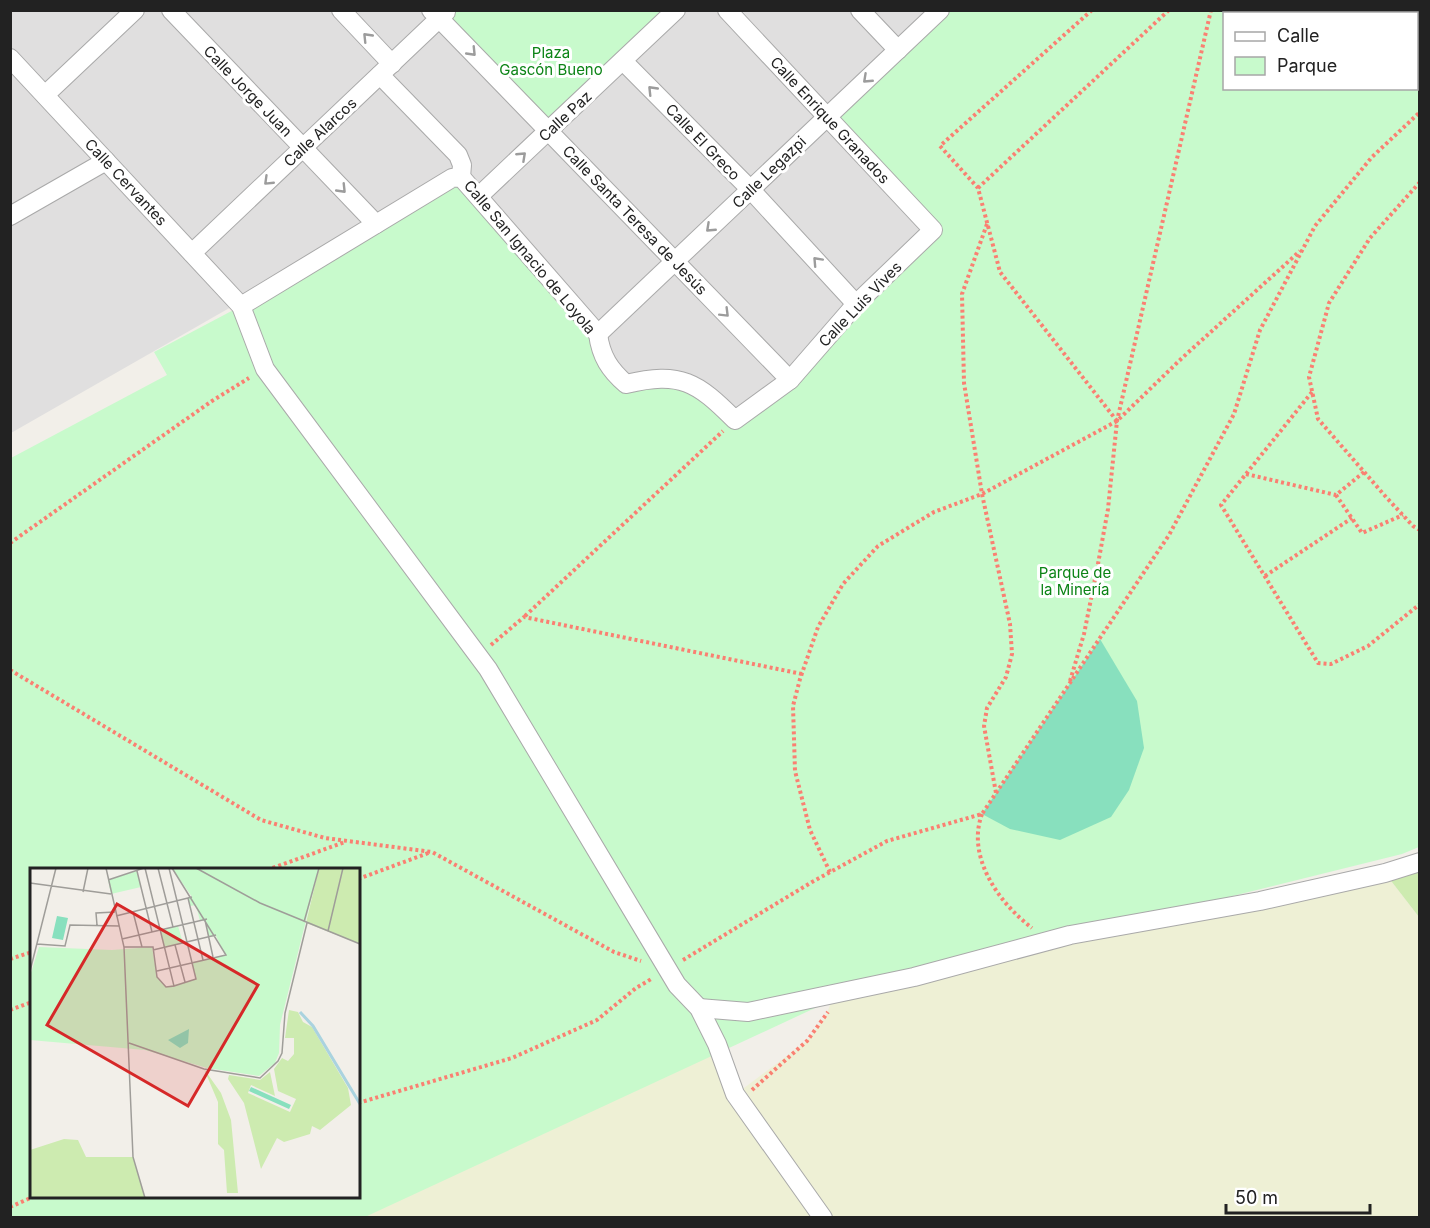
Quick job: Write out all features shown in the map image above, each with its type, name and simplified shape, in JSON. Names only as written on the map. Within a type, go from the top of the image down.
[{"type":"street","points":[[45,95],[135,10]]},
{"type":"street","name":"Calle Jorge Juan","points":[[171,10],[376,224]]},
{"type":"street","name":"Calle San Ignacio de Loyola","points":[[341,10],[386,69],[458,155],[462,165],[457,177],[479,196],[597,334],[599,348],[612,372],[626,384],[667,378],[690,384],[709,394],[735,420]]},
{"type":"street","name":"Calle Paz","points":[[479,196],[676,10]]},
{"type":"street","name":"Calle Enrique Granados","points":[[727,10],[933,230]]},
{"type":"street","points":[[860,10],[898,50]]},
{"type":"street","name":"Calle Legazpi","points":[[597,334],[940,10]]},
{"type":"street","name":"Calle Alarcos","points":[[192,253],[386,69],[439,13]]},
{"type":"street","name":"Calle Santa Teresa de Jesús","points":[[439,13],[674,262],[790,380]]},
{"type":"street","name":"Calle Cervantes","points":[[10,58],[18,79],[45,95],[241,306]]},
{"type":"street","name":"Calle El Greco","points":[[623,61],[750,190],[856,304]]},
{"type":"street","points":[[10,216],[106,161]]},
{"type":"street","points":[[457,177],[241,306],[264,369],[488,669],[667,969],[677,985],[699,1008],[717,1044],[735,1094],[823,1218]]},
{"type":"street","name":"Calle Luis Vives","points":[[790,380],[856,304],[933,230]]},
{"type":"street","points":[[735,420],[790,380]]},
{"type":"street","points":[[699,1008],[748,1012],[914,977],[1070,935],[1260,902],[1385,873],[1419,862]]},
{"type":"path","points":[[1092,10],[940,146],[978,188],[1000,273],[1117,421]]},
{"type":"path","points":[[978,188],[1169,10]]},
{"type":"path","points":[[1069,686],[1084,634],[1108,509],[1117,421],[1211,10]]},
{"type":"path","points":[[1052,940],[1020,918],[991,884],[982,863],[978,844],[977,828],[982,814],[1168,535],[1234,414],[1260,330],[1315,226],[1372,157],[1419,112]]},
{"type":"path","points":[[1419,182],[1370,238],[1329,303],[1309,377],[1318,419],[1419,530]]},
{"type":"path","points":[[987,224],[962,294],[964,383],[982,494],[1010,624],[1012,654],[1006,677],[987,708],[984,726],[996,794]]},
{"type":"path","points":[[830,872],[810,830],[795,771],[793,706],[801,674],[819,627],[843,584],[878,546],[934,512],[982,494],[1117,421],[1181,359],[1303,248]]},
{"type":"path","points":[[10,543],[212,401],[264,369]]},
{"type":"path","points":[[1312,392],[1221,505],[1318,663],[1331,664],[1368,646],[1419,604]]},
{"type":"path","points":[[478,656],[524,617],[735,420]]},
{"type":"path","points":[[1336,495],[1364,472]]},
{"type":"path","points":[[1246,474],[1336,495],[1362,533],[1403,515]]},
{"type":"path","points":[[1265,577],[1352,518]]},
{"type":"path","points":[[524,617],[801,674]]},
{"type":"path","points":[[10,670],[261,820],[325,838],[432,852],[614,952],[667,969]]},
{"type":"path","points":[[360,1102],[512,1058],[597,1020],[636,988],[830,872],[887,841],[982,814]]},
{"type":"path","points":[[273,868],[348,841]]},
{"type":"path","points":[[360,878],[432,852]]},
{"type":"path","points":[[10,959],[30,953]]},
{"type":"path","points":[[741,1103],[807,1041],[826,1016],[834,994]]},
{"type":"path","points":[[10,1010],[30,1003]]},
{"type":"path","points":[[10,1207],[32,1198]]},
{"type":"shaded area","points":[[11,11],[943,11],[933,230],[735,420],[599,388],[376,224],[11,433]]},
{"type":"green space","name":"Plaza Gascón Bueno","points":[[448,10],[668,10],[549,131],[439,18]]},
{"type":"green space","name":"Parque de la Minería","points":[[943,11],[1419,11],[1419,847],[1402,854],[856,989],[365,1217],[11,1218],[11,458],[167,375],[154,352],[241,306],[452,178],[599,348],[607,380],[626,384],[667,378],[735,420],[933,230],[828,116]]},
{"type":"green space","points":[[1100,639],[1137,701],[1144,748],[1129,790],[1111,817],[1060,840],[1010,829],[982,814]]},
{"type":"green space","points":[[1419,862],[1419,917],[1385,873]]},
{"type":"green space","points":[[1385,873],[1419,917],[1419,1217],[352,1218],[717,1044],[736,1094],[807,1041],[826,1016],[834,994]]}]
